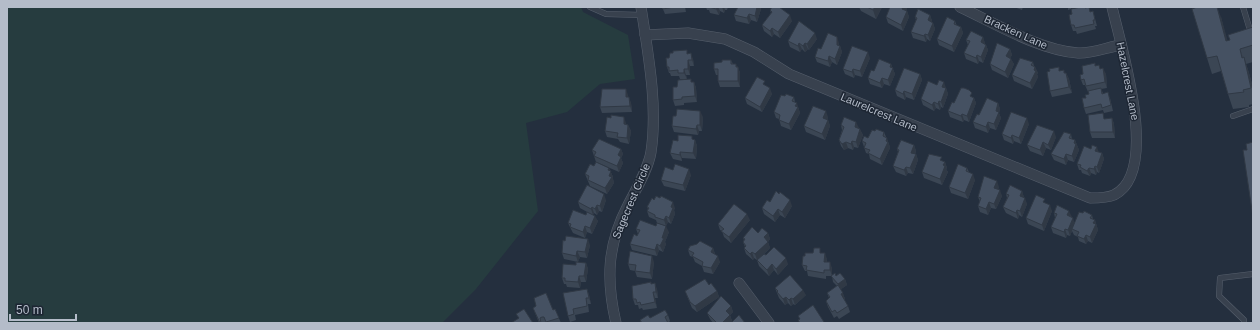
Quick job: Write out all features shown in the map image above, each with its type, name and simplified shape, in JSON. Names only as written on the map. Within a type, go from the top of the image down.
[{"type":"street","name":"Bracken Lane","points":[[960,7],[1038,43],[1059,50],[1080,53],[1121,45]]},
{"type":"street","name":"Hazelcrest Lane","points":[[1112,7],[1135,111],[1138,142],[1133,174],[1122,190],[1114,195]]},
{"type":"street","name":"Sagecrest Circle","points":[[615,323],[609,258],[615,233],[642,178],[651,154],[654,112],[641,11]]},
{"type":"street","name":"Laurelcrest Lane","points":[[645,35],[688,33],[725,39],[754,52],[789,74],[1069,190],[1090,198],[1114,195]]},
{"type":"street","points":[[739,283],[769,323]]},
{"type":"lane","points":[[590,7],[606,14],[641,11]]},
{"type":"lane","points":[[1244,7],[1253,40]]},
{"type":"lane","points":[[1233,116],[1253,109]]},
{"type":"lane","points":[[1244,323],[1244,320],[1219,296],[1220,278],[1253,274]]},
{"type":"green space","points":[[7,7],[581,7],[583,12],[628,35],[635,79],[600,84],[567,112],[526,123],[538,211],[476,289],[442,323],[7,323]]},
{"type":"building","points":[[662,7],[674,7],[663,9]]},
{"type":"building","points":[[738,7],[757,7],[755,16],[749,14],[747,18],[734,15]]},
{"type":"building","points":[[772,7],[779,7],[790,15],[778,32],[772,28],[770,31],[762,25],[772,12],[770,10]]},
{"type":"building","points":[[867,7],[875,7],[873,10]]},
{"type":"building","points":[[890,7],[903,7],[902,9],[907,11],[901,25],[886,17]]},
{"type":"building","points":[[1089,7],[1090,12],[1093,11],[1095,20],[1093,20],[1094,24],[1075,28],[1074,25],[1071,25],[1069,15],[1072,14],[1071,9]]},
{"type":"building","points":[[1197,7],[1217,7],[1226,41],[1230,40],[1228,35],[1253,27],[1253,45],[1240,49],[1242,58],[1244,57],[1251,88],[1243,90],[1244,92],[1228,94],[1217,56],[1207,58],[1192,9]]},
{"type":"building","points":[[918,9],[930,15],[928,20],[933,23],[928,35],[925,34],[924,36],[911,32],[917,18],[915,17]]},
{"type":"building","points":[[947,17],[955,21],[954,24],[961,27],[952,46],[937,39]]},
{"type":"building","points":[[799,21],[815,33],[807,44],[805,43],[803,46],[799,43],[798,46],[788,41]]},
{"type":"building","points":[[971,31],[983,37],[981,42],[986,45],[981,57],[977,55],[976,58],[964,53],[970,41],[966,40]]},
{"type":"building","points":[[828,33],[837,37],[837,45],[840,46],[835,59],[829,56],[828,61],[815,57],[818,48],[821,49]]},
{"type":"building","points":[[997,43],[1010,49],[1006,56],[1011,59],[1005,72],[990,64]]},
{"type":"building","points":[[852,46],[868,52],[860,71],[853,69],[852,72],[843,69]]},
{"type":"building","points":[[687,50],[687,54],[691,53],[692,60],[688,60],[688,69],[684,69],[684,73],[678,73],[678,70],[669,71],[666,58],[669,58],[670,53],[673,53],[673,51]]},
{"type":"building","points":[[1020,58],[1033,62],[1031,65],[1035,67],[1034,70],[1036,71],[1030,83],[1012,75]]},
{"type":"building","points":[[879,59],[891,64],[890,67],[893,68],[888,80],[882,78],[880,83],[868,78],[871,70],[874,71]]},
{"type":"building","points":[[722,60],[731,60],[731,64],[736,64],[736,67],[738,67],[738,81],[718,81],[718,69],[714,69],[714,63],[722,62]]},
{"type":"building","points":[[1095,63],[1095,66],[1099,65],[1100,69],[1103,68],[1105,82],[1086,86],[1084,79],[1081,80],[1080,75],[1083,74],[1082,66]]},
{"type":"building","points":[[1059,67],[1059,71],[1064,70],[1064,73],[1066,73],[1069,87],[1050,91],[1047,72],[1050,71],[1049,69]]},
{"type":"building","points":[[904,68],[920,74],[912,94],[904,91],[903,94],[895,90]]},
{"type":"building","points":[[757,77],[765,81],[763,84],[770,88],[760,107],[745,98]]},
{"type":"building","points":[[691,79],[691,82],[694,82],[695,96],[682,97],[682,99],[673,100],[673,87],[677,87],[678,80]]},
{"type":"building","points":[[939,80],[944,82],[942,87],[946,88],[941,102],[939,101],[938,104],[934,102],[932,105],[921,99],[928,81],[937,85]]},
{"type":"building","points":[[961,88],[969,90],[972,93],[970,96],[974,98],[967,116],[962,114],[961,116],[948,111],[952,102],[954,103]]},
{"type":"building","points":[[1101,88],[1102,94],[1108,92],[1111,105],[1102,108],[1101,104],[1084,108],[1082,98],[1086,98],[1085,95],[1089,94],[1088,91]]},
{"type":"building","points":[[602,89],[626,89],[626,97],[629,97],[630,106],[600,107]]},
{"type":"building","points":[[786,94],[794,97],[792,101],[797,103],[795,106],[798,107],[789,124],[779,120],[780,115],[774,112],[781,95],[785,96]]},
{"type":"building","points":[[987,98],[998,103],[996,111],[999,112],[994,124],[988,122],[986,127],[973,122],[977,114],[979,115]]},
{"type":"building","points":[[813,106],[826,111],[823,118],[828,120],[822,134],[804,126]]},
{"type":"building","points":[[677,109],[700,111],[700,125],[697,125],[696,129],[672,126],[673,116],[676,116]]},
{"type":"building","points":[[1011,112],[1027,118],[1019,138],[1012,135],[1011,138],[1002,134]]},
{"type":"building","points":[[1103,113],[1104,119],[1112,118],[1113,132],[1090,132],[1088,115]]},
{"type":"building","points":[[611,115],[624,117],[624,124],[628,125],[627,138],[617,137],[618,133],[605,131],[607,117],[611,118]]},
{"type":"building","points":[[844,117],[856,122],[855,127],[860,129],[856,142],[852,141],[851,144],[846,142],[842,144],[839,140],[844,127],[841,125]]},
{"type":"building","points":[[1037,125],[1054,131],[1048,145],[1043,142],[1040,150],[1027,145]]},
{"type":"building","points":[[876,129],[884,132],[883,136],[887,138],[886,141],[888,142],[880,159],[868,153],[870,150],[864,148],[866,143],[862,141],[864,136],[868,138],[872,130],[875,131]]},
{"type":"building","points":[[1064,132],[1071,134],[1069,138],[1075,140],[1074,143],[1076,144],[1072,156],[1066,154],[1064,159],[1051,154]]},
{"type":"building","points":[[678,135],[692,136],[692,139],[695,140],[693,153],[680,152],[680,155],[670,153],[673,140],[678,141]]},
{"type":"building","points":[[599,139],[621,149],[618,155],[621,157],[617,166],[594,156],[596,152],[592,150]]},
{"type":"building","points":[[901,140],[914,145],[911,153],[916,154],[910,168],[906,167],[904,170],[893,166]]},
{"type":"building","points":[[1253,142],[1253,217],[1243,150],[1247,150],[1246,144]]},
{"type":"building","points":[[1092,145],[1097,147],[1095,151],[1102,153],[1097,167],[1095,166],[1094,169],[1089,168],[1087,171],[1080,167],[1081,165],[1077,164],[1084,146],[1091,149]]},
{"type":"building","points":[[929,154],[942,157],[940,160],[945,162],[940,179],[922,172]]},
{"type":"building","points":[[596,162],[609,168],[608,170],[611,171],[609,176],[612,177],[605,188],[588,180],[589,176],[585,174],[590,164],[594,166]]},
{"type":"building","points":[[675,164],[689,169],[683,185],[661,180],[665,167],[673,170]]},
{"type":"building","points":[[958,164],[967,168],[966,171],[973,174],[965,193],[949,187]]},
{"type":"building","points":[[984,176],[997,181],[994,188],[1000,190],[994,204],[989,202],[986,209],[978,206],[981,198],[978,197]]},
{"type":"building","points":[[587,185],[604,194],[600,206],[597,205],[595,209],[592,207],[591,209],[578,202]]},
{"type":"building","points":[[1010,185],[1022,191],[1020,196],[1025,198],[1020,211],[1017,210],[1016,213],[1003,207],[1009,195],[1006,194]]},
{"type":"building","points":[[776,191],[779,194],[780,192],[790,200],[782,212],[778,209],[773,216],[762,208],[767,200],[770,202]]},
{"type":"building","points":[[1036,195],[1045,199],[1043,202],[1050,205],[1042,225],[1026,218]]},
{"type":"building","points":[[656,196],[660,198],[661,196],[673,202],[671,207],[673,208],[669,218],[666,216],[664,220],[655,217],[655,215],[647,211],[649,208],[647,207],[652,198],[654,200]]},
{"type":"building","points":[[734,204],[747,214],[729,237],[721,231],[724,229],[718,224]]},
{"type":"building","points":[[1057,205],[1069,211],[1067,215],[1073,218],[1068,230],[1065,229],[1064,232],[1051,227],[1057,214],[1054,213]]},
{"type":"building","points":[[573,210],[586,215],[587,212],[595,216],[590,228],[585,226],[583,232],[570,227],[571,224],[568,223]]},
{"type":"building","points":[[1084,211],[1092,215],[1090,218],[1095,220],[1093,223],[1096,224],[1090,237],[1086,235],[1084,239],[1077,236],[1079,232],[1072,229],[1079,212],[1083,213]]},
{"type":"building","points":[[640,220],[656,226],[657,223],[666,226],[662,238],[664,238],[660,246],[657,244],[655,250],[630,244],[634,234],[637,236],[640,230],[636,229]]},
{"type":"building","points":[[752,227],[758,233],[762,228],[768,233],[764,237],[768,242],[755,254],[752,252],[750,254],[744,248],[746,246],[743,242],[745,239],[743,238]]},
{"type":"building","points":[[566,236],[588,239],[585,252],[577,251],[576,256],[562,253],[563,240],[565,241]]},
{"type":"building","points":[[700,241],[713,248],[711,252],[718,256],[711,268],[702,266],[703,262],[692,256],[694,253],[688,250],[690,246],[697,244]]},
{"type":"building","points":[[774,247],[786,258],[776,269],[772,264],[767,270],[757,260],[764,254],[766,255]]},
{"type":"building","points":[[814,248],[820,248],[820,253],[825,253],[824,262],[830,262],[830,270],[824,270],[824,273],[806,270],[807,266],[802,265],[803,256],[805,256],[805,253],[813,253]]},
{"type":"building","points":[[630,251],[652,256],[650,273],[635,271],[636,265],[628,264]]},
{"type":"building","points":[[576,262],[586,263],[584,276],[579,276],[578,282],[565,281],[565,278],[562,278],[563,264],[576,265]]},
{"type":"building","points":[[835,273],[836,276],[840,273],[845,279],[838,284],[831,276]]},
{"type":"building","points":[[790,275],[803,290],[793,299],[791,298],[789,300],[786,297],[783,299],[775,288]]},
{"type":"building","points":[[705,279],[709,285],[711,283],[717,291],[695,306],[690,302],[685,291]]},
{"type":"building","points":[[651,282],[651,284],[655,283],[656,292],[653,292],[655,302],[641,305],[640,302],[637,303],[636,299],[633,299],[632,286]]},
{"type":"building","points":[[838,285],[848,306],[837,313],[835,310],[832,312],[826,301],[830,297],[827,293]]},
{"type":"building","points":[[587,289],[589,298],[586,298],[587,306],[573,309],[574,314],[568,316],[563,293]]},
{"type":"building","points":[[546,293],[553,310],[555,309],[559,318],[546,322],[544,317],[542,317],[540,318],[540,323],[533,308],[536,306],[534,298]]},
{"type":"building","points":[[721,296],[731,306],[726,311],[730,315],[722,323],[717,323],[707,313]]},
{"type":"building","points":[[813,305],[824,322],[800,323],[798,316]]},
{"type":"building","points":[[524,309],[533,323],[511,323],[519,318],[516,314]]},
{"type":"building","points":[[665,310],[668,315],[665,317],[668,323],[642,323],[640,320],[648,315],[650,318]]},
{"type":"building","points":[[739,315],[745,323],[733,323],[732,322]]}]
